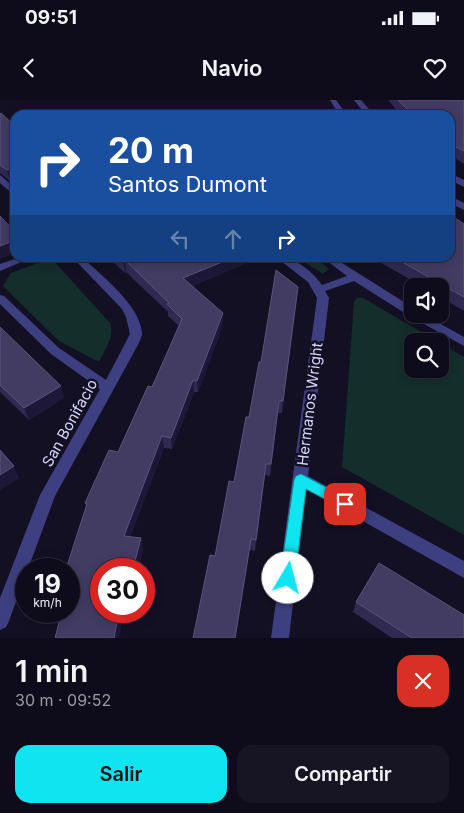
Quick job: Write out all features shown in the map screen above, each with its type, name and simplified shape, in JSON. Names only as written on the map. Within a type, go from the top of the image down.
[{"type":"street","points":[[357,100],[366,110]]},
{"type":"street","points":[[0,178],[10,188]]},
{"type":"street","points":[[0,268],[16,262]]},
{"type":"street","name":"San Bonifacio","points":[[0,621],[4,594],[48,495],[136,334],[135,325],[126,307],[82,262]]},
{"type":"street","points":[[288,262],[314,280],[320,289],[355,277]]},
{"type":"street","points":[[334,262],[404,307]]},
{"type":"street","name":"Hermanos Wright","points":[[280,638],[323,298],[320,289]]},
{"type":"street","points":[[0,298],[55,351],[108,388]]},
{"type":"street","points":[[431,323],[464,342]]},
{"type":"street","points":[[301,480],[464,570]]},
{"type":"green space","points":[[40,262],[55,262],[110,323],[110,338],[99,362],[59,341],[3,286],[11,273]]},
{"type":"green space","points":[[304,262],[321,262],[329,269],[323,274]]},
{"type":"green space","points":[[357,298],[363,298],[423,333],[404,333],[404,378],[449,378],[449,348],[464,357],[464,535],[342,467],[354,302]]},
{"type":"building","points":[[398,100],[464,100],[464,151],[455,146],[455,110],[408,110]]},
{"type":"building","points":[[0,114],[10,121],[10,169],[7,170],[0,165]]},
{"type":"building","points":[[0,216],[10,227],[10,242],[0,246]]},
{"type":"building","points":[[455,218],[464,224],[464,297],[449,289],[449,278],[430,278],[402,262],[455,262]]},
{"type":"building","points":[[127,262],[222,262],[183,278],[223,313],[197,381],[193,380],[171,438],[162,436],[124,536],[141,538],[136,558],[90,558],[90,623],[117,623],[114,638],[55,638],[59,623],[80,623],[80,558],[70,558],[87,504],[85,503],[109,450],[118,452],[148,386],[152,387],[182,319],[167,304],[169,303]]},
{"type":"building","points":[[276,270],[298,287],[283,401],[279,401],[271,464],[266,464],[256,540],[251,539],[235,638],[193,638],[210,555],[215,556],[229,481],[234,482],[246,417],[249,417],[259,362],[261,362]]},
{"type":"building","points":[[0,327],[61,386],[24,408],[0,385]]},
{"type":"building","points":[[0,450],[14,466],[0,475]]},
{"type":"building","points":[[379,563],[464,615],[464,638],[412,638],[356,602]]},
{"type":"route","points":[[288,578],[301,480],[345,504]]}]
